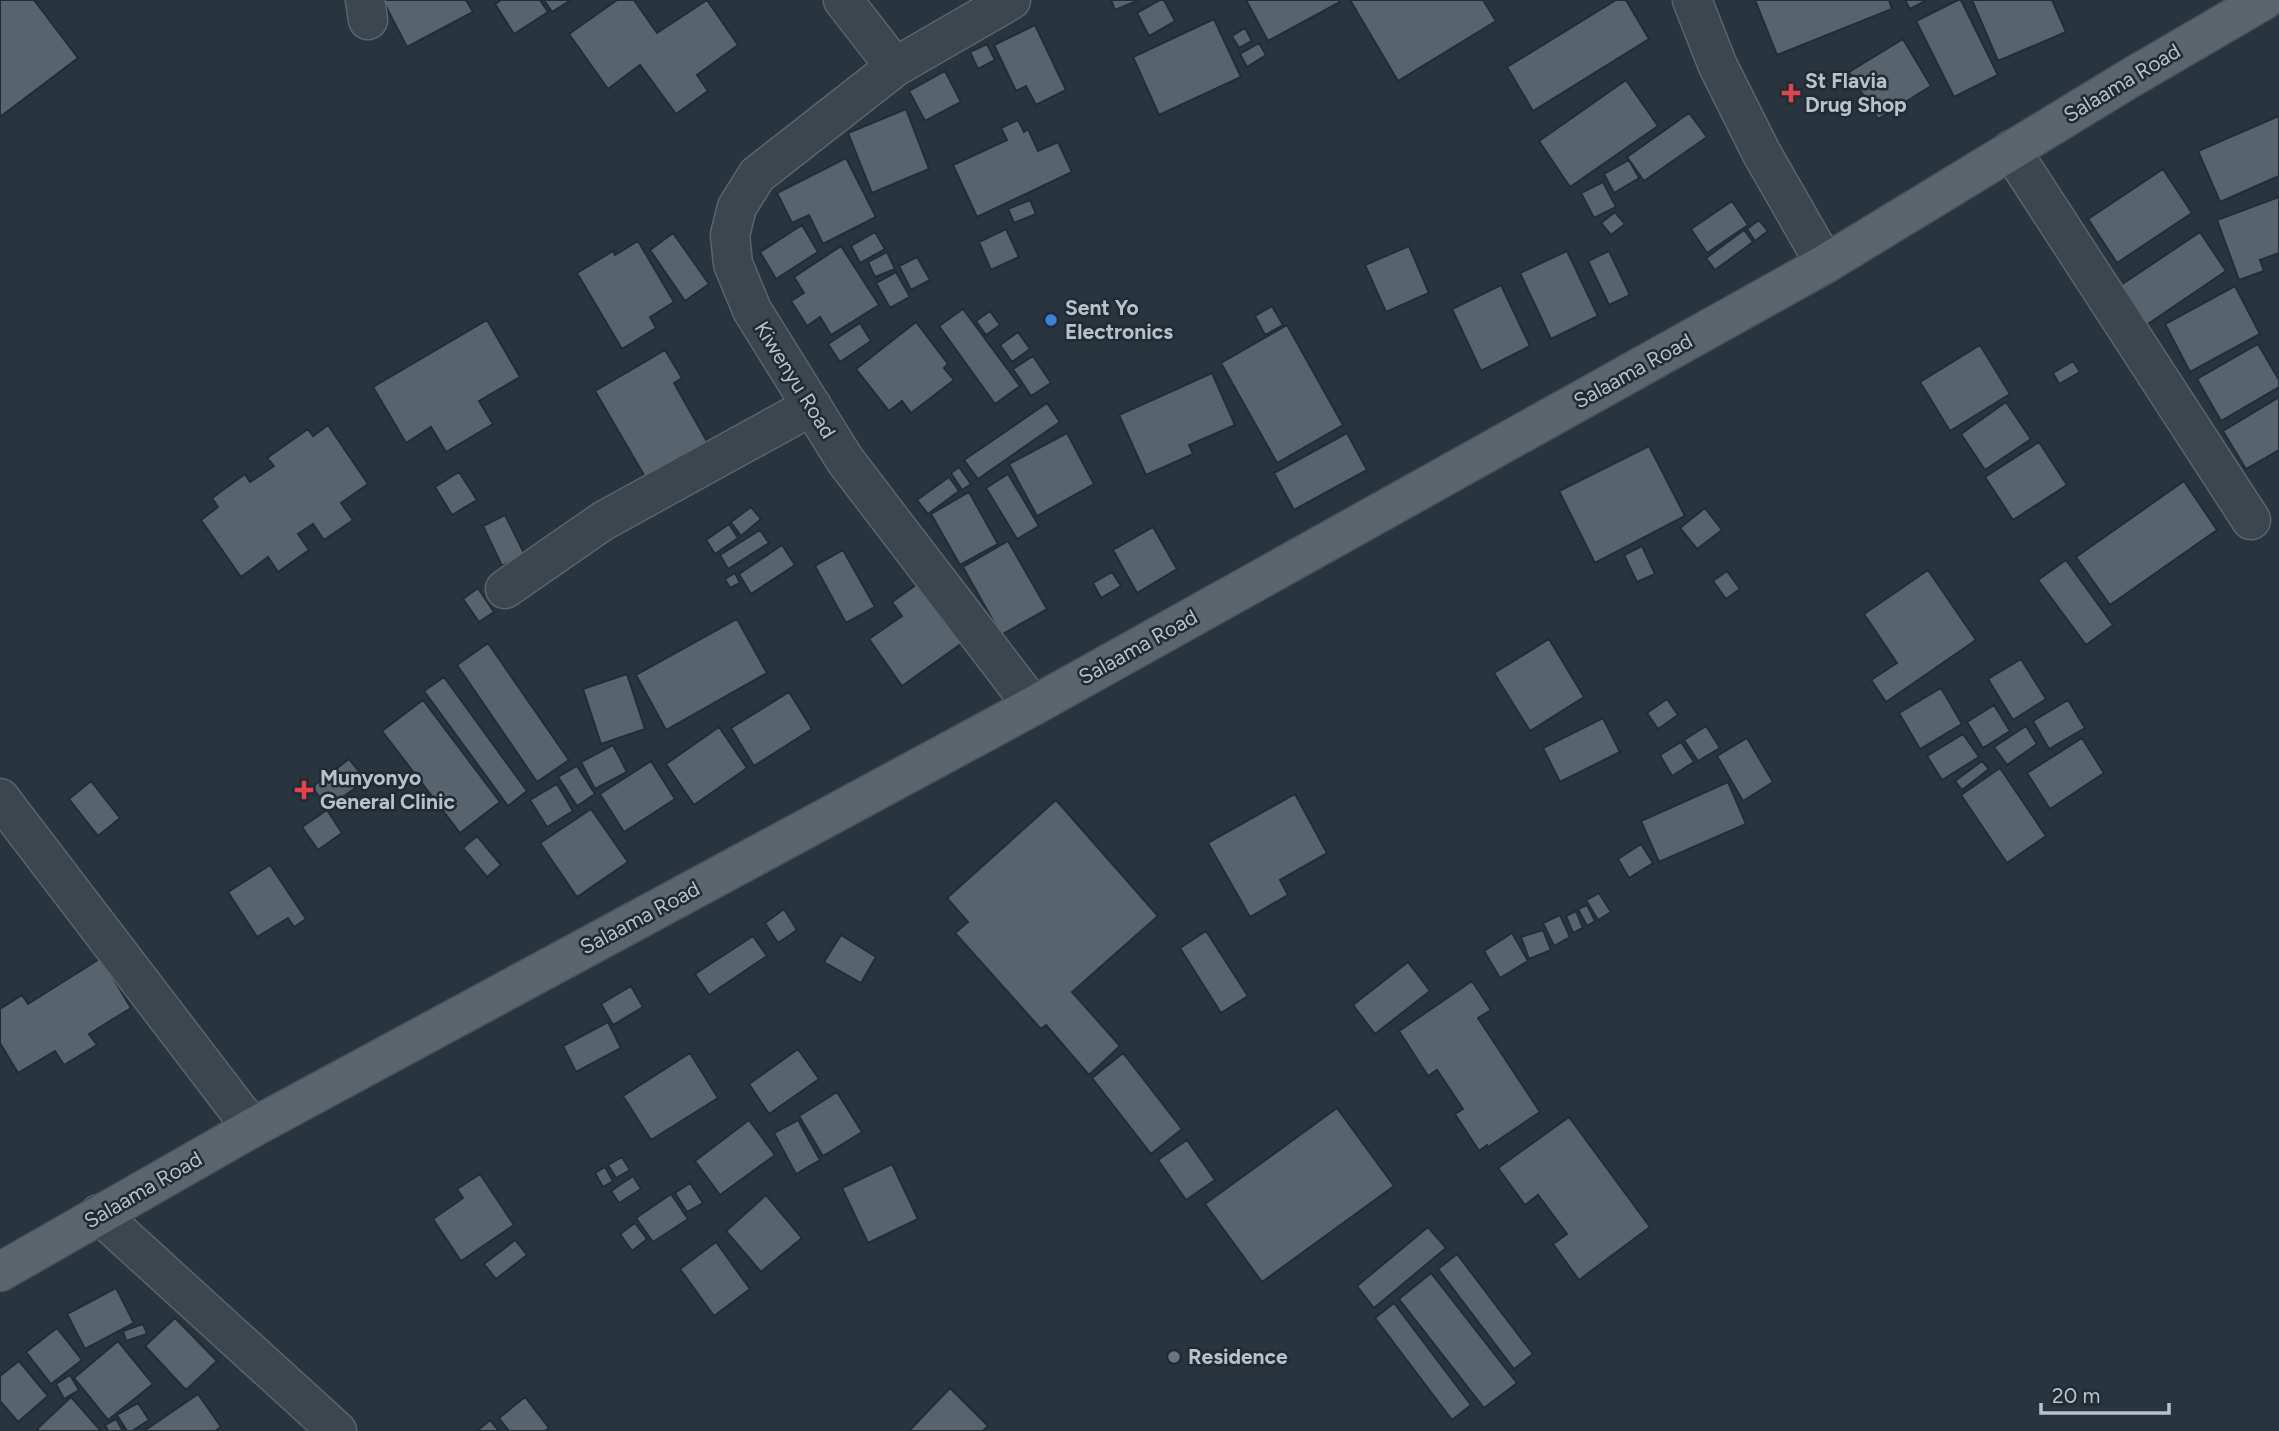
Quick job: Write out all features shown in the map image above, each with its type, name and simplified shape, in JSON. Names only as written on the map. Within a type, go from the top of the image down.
[{"type":"main road","name":"Salaama Road","points":[[0,1272],[252,1128],[1032,706],[1825,264],[2264,0]]},
{"type":"street","points":[[843,0],[895,66]]},
{"type":"street","name":"Kiwenyu Road","points":[[1011,0],[895,66],[757,174],[737,207],[730,235],[733,264],[752,310],[845,460],[1032,706]]},
{"type":"street","points":[[1692,0],[1718,66],[1761,152],[1825,264]]},
{"type":"street","points":[[2011,150],[2251,520]]},
{"type":"street","points":[[505,589],[603,522],[812,406]]},
{"type":"street","points":[[0,798],[252,1128]]},
{"type":"street","points":[[99,1214],[337,1431]]},
{"type":"building","points":[[0,0],[34,0],[78,58],[0,117]]},
{"type":"building","points":[[466,0],[473,12],[407,47],[383,1]]},
{"type":"building","points":[[501,0],[540,0],[548,12],[514,34],[495,4]]},
{"type":"building","points":[[544,0],[571,0],[552,12]]},
{"type":"building","points":[[617,0],[634,0],[657,33],[707,0],[738,45],[697,75],[708,91],[676,114],[640,65],[608,89],[569,34]]},
{"type":"building","points":[[1111,0],[1137,0],[1137,1],[1115,10]]},
{"type":"building","points":[[1164,0],[1175,21],[1149,36],[1137,13]]},
{"type":"building","points":[[1246,0],[1339,0],[1340,2],[1268,41]]},
{"type":"building","points":[[1350,0],[1483,0],[1496,21],[1398,81]]},
{"type":"building","points":[[1616,0],[1626,0],[1649,39],[1533,111],[1507,67]]},
{"type":"building","points":[[1755,0],[1889,0],[1892,9],[1777,55]]},
{"type":"building","points":[[1905,0],[1927,0],[1910,9]]},
{"type":"building","points":[[1961,0],[1998,75],[1954,97],[1916,21]]},
{"type":"building","points":[[1972,0],[2052,0],[2066,32],[1998,61]]},
{"type":"building","points":[[1214,19],[1241,77],[1159,115],[1133,57]]},
{"type":"building","points":[[1035,25],[1066,90],[1036,105],[1026,86],[1016,91],[994,45]]},
{"type":"building","points":[[1245,28],[1252,41],[1239,48],[1232,36]]},
{"type":"building","points":[[1903,39],[1931,86],[1878,119],[1849,72]]},
{"type":"building","points":[[1259,43],[1266,55],[1247,67],[1240,54]]},
{"type":"building","points":[[987,44],[995,60],[978,69],[970,52]]},
{"type":"building","points":[[945,71],[961,102],[925,121],[909,91]]},
{"type":"building","points":[[1626,80],[1658,126],[1570,187],[1539,141]]},
{"type":"building","points":[[906,109],[929,169],[872,193],[848,133]]},
{"type":"building","points":[[1689,113],[1707,137],[1644,181],[1627,157]]},
{"type":"building","points":[[2279,116],[2279,176],[2220,202],[2198,151]]},
{"type":"building","points":[[1018,120],[1024,132],[1028,129],[1038,151],[1058,142],[1072,172],[977,217],[953,165],[1007,140],[1001,128]]},
{"type":"building","points":[[846,158],[876,217],[823,244],[809,215],[792,223],[777,193]]},
{"type":"building","points":[[1629,160],[1639,178],[1614,193],[1604,174]]},
{"type":"building","points":[[2163,169],[2192,213],[2117,263],[2088,219]]},
{"type":"building","points":[[1603,182],[1616,207],[1594,218],[1581,193]]},
{"type":"building","points":[[2279,197],[2279,253],[2260,260],[2264,271],[2239,280],[2217,220]]},
{"type":"building","points":[[1030,200],[1036,214],[1014,223],[1008,209]]},
{"type":"building","points":[[1732,201],[1748,225],[1707,253],[1691,229]]},
{"type":"building","points":[[1615,212],[1625,224],[1611,235],[1601,223]]},
{"type":"building","points":[[1759,220],[1768,231],[1755,241],[1747,229]]},
{"type":"building","points":[[802,225],[818,252],[776,279],[760,252]]},
{"type":"building","points":[[1006,229],[1019,257],[991,270],[979,242]]},
{"type":"building","points":[[1744,230],[1753,242],[1715,270],[1706,258]]},
{"type":"building","points":[[875,232],[885,249],[860,263],[851,246]]},
{"type":"building","points":[[2200,232],[2226,271],[2142,328],[2115,289]]},
{"type":"building","points":[[673,233],[709,284],[685,301],[650,250]]},
{"type":"building","points":[[638,241],[674,302],[650,317],[656,328],[622,349],[577,273],[613,251],[615,255]]},
{"type":"building","points":[[841,246],[879,305],[831,335],[820,317],[807,326],[791,301],[804,293],[794,277]]},
{"type":"building","points":[[1409,246],[1429,293],[1386,312],[1365,265]]},
{"type":"building","points":[[1567,251],[1598,316],[1551,339],[1520,273]]},
{"type":"building","points":[[1609,251],[1630,295],[1609,305],[1588,261]]},
{"type":"building","points":[[887,252],[895,269],[875,277],[868,262]]},
{"type":"building","points":[[917,257],[930,280],[911,290],[899,266]]},
{"type":"building","points":[[896,272],[910,297],[890,308],[876,283]]},
{"type":"building","points":[[1501,285],[1530,346],[1481,371],[1452,309]]},
{"type":"building","points":[[2235,286],[2260,334],[2190,372],[2165,324]]},
{"type":"building","points":[[1272,306],[1283,325],[1265,335],[1255,316]]},
{"type":"building","points":[[963,309],[1020,386],[995,404],[939,326]]},
{"type":"building","points":[[990,311],[1000,325],[986,335],[976,321]]},
{"type":"building","points":[[487,320],[520,377],[479,401],[493,424],[446,452],[431,427],[406,443],[373,387]]},
{"type":"building","points":[[916,322],[948,364],[944,368],[954,380],[911,413],[902,401],[889,411],[856,369]]},
{"type":"building","points":[[860,323],[871,341],[840,362],[828,344]]},
{"type":"building","points":[[1287,325],[1343,425],[1277,463],[1221,363]]},
{"type":"building","points":[[1018,332],[1030,349],[1012,362],[1000,345]]},
{"type":"building","points":[[2258,344],[2279,380],[2279,387],[2221,421],[2197,379]]},
{"type":"building","points":[[1980,345],[2010,394],[1950,431],[1920,382]]},
{"type":"building","points":[[665,350],[682,378],[674,383],[709,445],[648,482],[595,391]]},
{"type":"building","points":[[1033,356],[1051,383],[1031,396],[1013,369]]},
{"type":"building","points":[[2073,361],[2080,372],[2059,384],[2053,373]]},
{"type":"building","points":[[1212,373],[1235,425],[1189,445],[1193,454],[1146,475],[1119,415]]},
{"type":"building","points":[[2279,397],[2279,450],[2246,469],[2223,431]]},
{"type":"building","points":[[2006,402],[2031,439],[1985,470],[1961,434]]},
{"type":"building","points":[[1047,403],[1060,422],[978,479],[964,460]]},
{"type":"building","points":[[328,425],[368,484],[341,503],[353,520],[324,540],[313,524],[298,534],[309,550],[278,572],[268,557],[241,577],[201,520],[218,507],[212,498],[245,474],[250,482],[274,466],[267,458],[308,429],[313,436]]},
{"type":"building","points":[[1067,433],[1094,484],[1037,516],[1009,464]]},
{"type":"building","points":[[1347,433],[1367,470],[1294,510],[1274,473]]},
{"type":"building","points":[[2039,442],[2067,485],[2013,520],[1985,477]]},
{"type":"building","points":[[1649,446],[1685,516],[1595,563],[1559,491]]},
{"type":"building","points":[[959,467],[971,484],[962,490],[951,473]]},
{"type":"building","points":[[459,472],[477,500],[452,515],[435,487]]},
{"type":"building","points":[[1008,474],[1039,526],[1017,539],[986,488]]},
{"type":"building","points":[[949,477],[959,491],[928,514],[917,500]]},
{"type":"building","points":[[2184,481],[2217,530],[2110,605],[2076,557]]},
{"type":"building","points":[[969,492],[998,544],[960,565],[931,514]]},
{"type":"building","points":[[751,507],[761,519],[741,536],[731,522]]},
{"type":"building","points":[[1705,508],[1722,530],[1697,549],[1680,528]]},
{"type":"building","points":[[505,515],[525,555],[502,566],[483,526]]},
{"type":"building","points":[[729,524],[738,538],[715,554],[706,540]]},
{"type":"building","points":[[1153,527],[1177,569],[1137,593],[1113,550]]},
{"type":"building","points":[[760,530],[769,543],[728,569],[720,555]]},
{"type":"building","points":[[1008,541],[1047,609],[1001,635],[963,567]]},
{"type":"building","points":[[782,545],[795,565],[751,594],[739,574]]},
{"type":"building","points":[[1642,546],[1655,574],[1637,582],[1624,555]]},
{"type":"building","points":[[843,550],[875,607],[846,623],[815,566]]},
{"type":"building","points":[[2066,560],[2113,625],[2086,645],[2038,580]]},
{"type":"building","points":[[1928,570],[1976,640],[1886,702],[1871,680],[1897,663],[1864,614]]},
{"type":"building","points":[[1727,571],[1740,589],[1726,599],[1713,581]]},
{"type":"building","points":[[1112,572],[1121,586],[1101,598],[1093,583]]},
{"type":"building","points":[[735,573],[740,583],[730,588],[725,579]]},
{"type":"building","points":[[923,580],[965,641],[902,686],[869,639],[902,616],[892,602]]},
{"type":"building","points":[[478,588],[494,612],[479,622],[463,599]]},
{"type":"building","points":[[737,619],[767,673],[666,730],[636,675]]},
{"type":"building","points":[[1549,639],[1584,697],[1530,731],[1494,673]]},
{"type":"building","points":[[488,643],[569,760],[537,782],[457,665]]},
{"type":"building","points":[[2021,659],[2046,699],[2013,720],[1988,679]]},
{"type":"building","points":[[627,674],[645,729],[601,744],[583,689]]},
{"type":"building","points":[[444,677],[527,791],[508,806],[424,691]]},
{"type":"building","points":[[1941,688],[1962,724],[1920,749],[1899,713]]},
{"type":"building","points":[[789,692],[812,729],[754,766],[731,728]]},
{"type":"building","points":[[1667,699],[1678,715],[1658,729],[1647,713]]},
{"type":"building","points":[[423,700],[500,802],[460,833],[382,731]]},
{"type":"building","points":[[2068,700],[2085,728],[2049,749],[2033,721]]},
{"type":"building","points":[[1994,705],[2010,731],[1983,748],[1967,722]]},
{"type":"building","points":[[1603,718],[1620,752],[1560,782],[1543,748]]},
{"type":"building","points":[[1706,726],[1720,748],[1698,761],[1684,740]]},
{"type":"building","points":[[2026,726],[2037,744],[2007,765],[1994,747]]},
{"type":"building","points":[[719,727],[747,768],[694,805],[666,764]]},
{"type":"building","points":[[1963,734],[1979,757],[1942,780],[1927,756]]},
{"type":"building","points":[[1747,738],[1773,782],[1743,801],[1717,756]]},
{"type":"building","points":[[2082,738],[2104,773],[2050,809],[2027,773]]},
{"type":"building","points":[[1681,742],[1694,762],[1672,776],[1660,755]]},
{"type":"building","points":[[613,745],[627,772],[595,789],[581,762]]},
{"type":"building","points":[[349,759],[366,780],[328,808],[312,787]]},
{"type":"building","points":[[651,761],[675,799],[624,832],[600,794]]},
{"type":"building","points":[[1982,761],[1989,769],[1962,790],[1955,781]]},
{"type":"building","points":[[577,766],[595,794],[577,806],[558,777]]},
{"type":"building","points":[[2000,768],[2046,836],[2007,863],[1961,795]]},
{"type":"building","points":[[91,781],[120,818],[98,836],[69,799]]},
{"type":"building","points":[[1728,782],[1746,824],[1659,862],[1641,821]]},
{"type":"building","points":[[557,784],[573,811],[547,827],[530,800]]},
{"type":"building","points":[[1295,794],[1327,853],[1280,880],[1288,895],[1250,917],[1208,843]]},
{"type":"building","points":[[1056,800],[1158,916],[1072,992],[1120,1046],[1089,1075],[1046,1025],[1041,1029],[955,933],[968,922],[947,898]]},
{"type":"building","points":[[591,809],[628,862],[577,897],[540,843]]},
{"type":"building","points":[[327,810],[342,833],[318,850],[302,827]]},
{"type":"building","points":[[477,836],[501,865],[487,877],[463,848]]},
{"type":"building","points":[[1641,844],[1653,863],[1629,878],[1618,859]]},
{"type":"building","points":[[270,865],[306,919],[294,927],[288,918],[257,937],[228,892]]},
{"type":"building","points":[[1599,893],[1611,912],[1598,920],[1586,900]]},
{"type":"building","points":[[1587,905],[1595,921],[1587,926],[1578,909]]},
{"type":"building","points":[[784,909],[797,930],[778,943],[765,923]]},
{"type":"building","points":[[1576,911],[1583,928],[1573,933],[1566,916]]},
{"type":"building","points":[[1560,915],[1570,937],[1554,946],[1543,923]]},
{"type":"building","points":[[1543,930],[1551,950],[1529,959],[1521,937]]},
{"type":"building","points":[[1206,931],[1248,996],[1221,1013],[1180,948]]},
{"type":"building","points":[[1512,933],[1528,961],[1500,978],[1484,951]]},
{"type":"building","points":[[841,935],[876,957],[861,983],[824,962]]},
{"type":"building","points":[[753,936],[767,956],[709,995],[695,974]]},
{"type":"building","points":[[101,958],[131,1008],[89,1034],[97,1045],[64,1065],[55,1051],[18,1073],[0,1043],[0,1009],[22,995],[28,1004]]},
{"type":"building","points":[[1408,962],[1430,991],[1375,1034],[1353,1005]]},
{"type":"building","points":[[1472,981],[1491,1010],[1478,1018],[1540,1112],[1479,1151],[1455,1114],[1463,1109],[1437,1070],[1428,1076],[1399,1031]]},
{"type":"building","points":[[631,986],[643,1007],[613,1025],[601,1004]]},
{"type":"building","points":[[608,1022],[621,1048],[576,1072],[563,1046]]},
{"type":"building","points":[[798,1049],[819,1079],[769,1114],[749,1084]]},
{"type":"building","points":[[690,1053],[718,1098],[651,1140],[623,1096]]},
{"type":"building","points":[[1123,1053],[1182,1129],[1151,1154],[1092,1078]]},
{"type":"building","points":[[837,1092],[862,1132],[823,1156],[799,1116]]},
{"type":"building","points":[[1337,1108],[1394,1186],[1262,1282],[1205,1204]]},
{"type":"building","points":[[1569,1117],[1650,1227],[1579,1280],[1553,1244],[1567,1234],[1538,1195],[1525,1205],[1498,1168]]},
{"type":"building","points":[[749,1120],[775,1155],[720,1195],[695,1161]]},
{"type":"building","points":[[798,1120],[820,1160],[796,1174],[774,1133]]},
{"type":"building","points":[[1187,1140],[1215,1180],[1186,1200],[1158,1160]]},
{"type":"building","points":[[622,1157],[630,1170],[616,1178],[608,1165]]},
{"type":"building","points":[[892,1164],[918,1219],[868,1243],[842,1188]]},
{"type":"building","points":[[605,1167],[613,1181],[603,1187],[595,1173]]},
{"type":"building","points":[[480,1174],[514,1225],[461,1261],[433,1219],[463,1198],[457,1189]]},
{"type":"building","points":[[633,1176],[641,1189],[619,1203],[611,1191]]},
{"type":"building","points":[[690,1183],[703,1203],[687,1212],[675,1193]]},
{"type":"building","points":[[671,1194],[688,1219],[653,1242],[636,1218]]},
{"type":"building","points":[[766,1195],[802,1238],[761,1272],[726,1231]]},
{"type":"building","points":[[635,1223],[647,1239],[632,1251],[620,1234]]},
{"type":"building","points":[[1428,1227],[1446,1248],[1374,1308],[1357,1286]]},
{"type":"building","points":[[515,1240],[527,1255],[496,1279],[484,1264]]},
{"type":"building","points":[[716,1242],[750,1289],[714,1316],[680,1269]]},
{"type":"building","points":[[1457,1254],[1533,1354],[1514,1369],[1438,1269]]},
{"type":"building","points":[[1431,1273],[1517,1383],[1484,1408],[1399,1299]]},
{"type":"building","points":[[116,1288],[134,1323],[85,1349],[67,1314]]},
{"type":"building","points":[[1394,1303],[1471,1405],[1452,1420],[1375,1318]]},
{"type":"building","points":[[175,1318],[217,1361],[186,1390],[145,1346]]},
{"type":"building","points":[[143,1324],[147,1334],[126,1341],[123,1331]]},
{"type":"building","points":[[57,1328],[82,1360],[51,1384],[26,1352]]},
{"type":"building","points":[[118,1341],[153,1384],[108,1420],[74,1378]]},
{"type":"building","points":[[19,1361],[48,1396],[18,1422],[0,1401],[0,1376]]},
{"type":"building","points":[[70,1375],[79,1390],[64,1399],[56,1384]]},
{"type":"building","points":[[950,1388],[988,1426],[983,1431],[909,1431]]},
{"type":"building","points":[[198,1394],[221,1427],[215,1431],[144,1431]]},
{"type":"building","points":[[71,1397],[101,1431],[37,1429]]},
{"type":"building","points":[[525,1397],[549,1428],[545,1431],[509,1431],[499,1418]]},
{"type":"building","points":[[138,1403],[149,1420],[132,1431],[127,1431],[117,1415]]},
{"type":"building","points":[[116,1419],[123,1431],[108,1431],[105,1425]]},
{"type":"building","points":[[490,1420],[499,1431],[477,1431]]},
{"type":"place","name":"St Flavia Drug Shop","points":[[1791,93]]},
{"type":"place","name":"Sent Yo Electronics","points":[[1051,320]]},
{"type":"place","name":"Munyonyo General Clinic","points":[[304,790]]},
{"type":"place","name":"Residence","points":[[1174,1357]]}]
